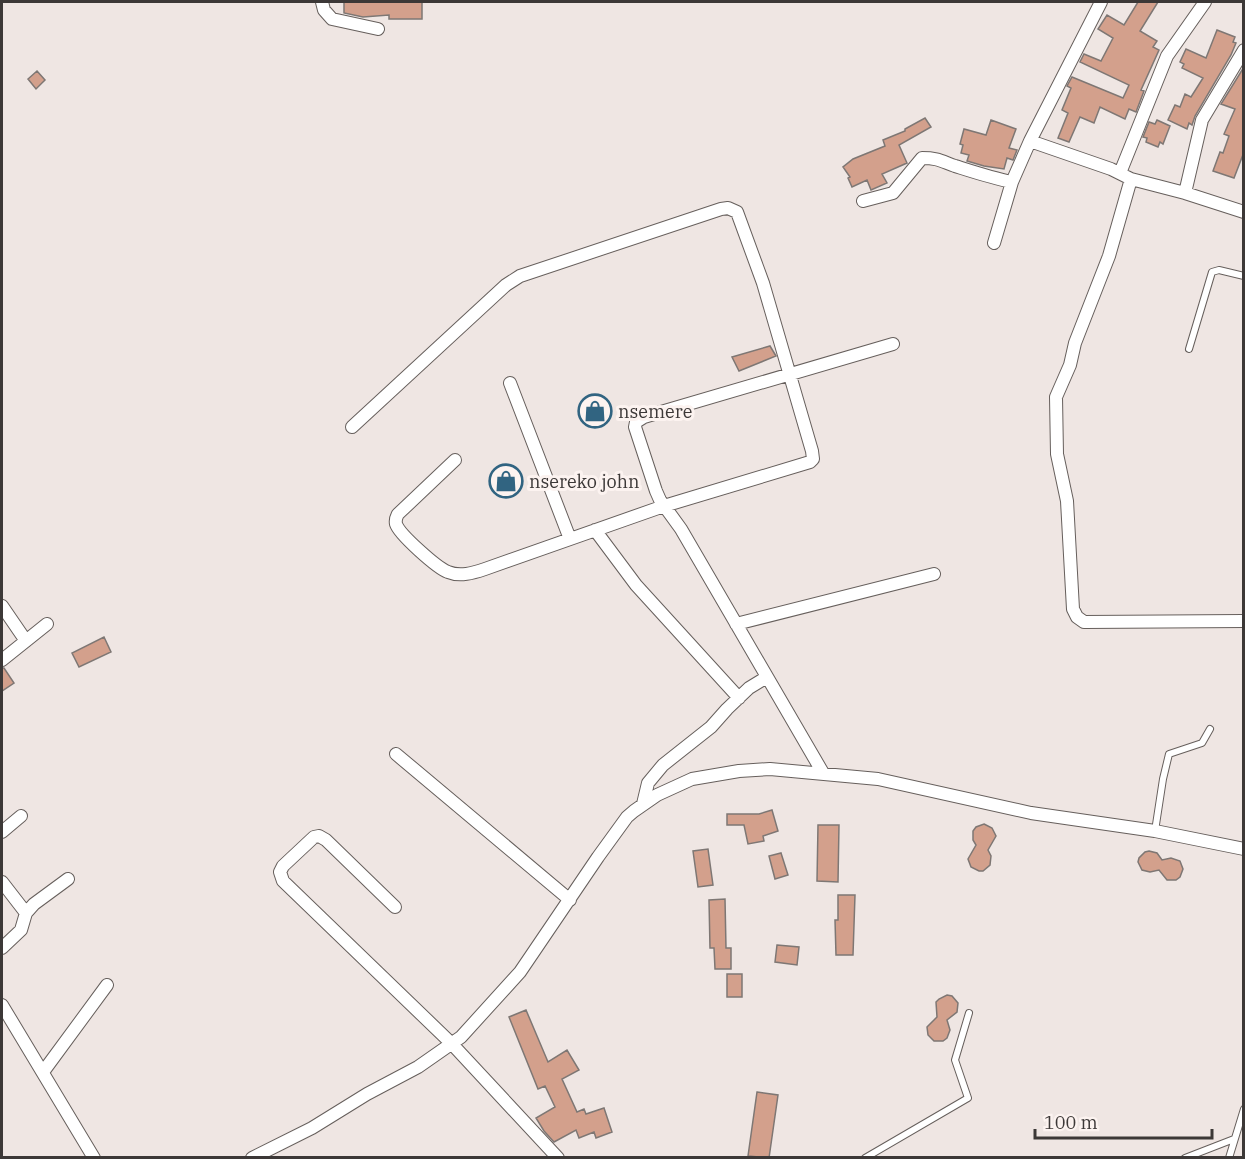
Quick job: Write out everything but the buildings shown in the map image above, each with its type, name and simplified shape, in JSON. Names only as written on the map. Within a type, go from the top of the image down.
[{"type":"street","points":[[322,2],[324,10],[332,19],[378,29]]},
{"type":"street","points":[[994,243],[1012,182],[1030,141],[1101,2]]},
{"type":"street","points":[[1120,173],[1167,56],[1205,2]]},
{"type":"street","points":[[1185,193],[1202,120],[1244,50]]},
{"type":"street","points":[[1030,141],[1131,179],[1243,210]]},
{"type":"street","points":[[863,201],[893,193],[922,158],[936,158],[992,178],[1012,182]]},
{"type":"street","points":[[1131,179],[1109,256],[1075,343],[1070,365],[1056,397],[1057,454],[1067,501],[1073,609],[1077,617],[1084,622],[1244,621]]},
{"type":"street","points":[[352,427],[506,285],[520,276],[728,208],[737,212],[741,218],[791,375],[812,451],[813,459],[810,462],[664,506],[471,574],[458,575],[436,565],[400,531],[396,519],[398,514],[455,460]]},
{"type":"street","points":[[823,773],[681,529],[664,506],[656,491],[635,427],[636,422],[644,417],[893,344]]},
{"type":"street","points":[[510,383],[570,539]]},
{"type":"street","points":[[595,530],[636,585],[739,698]]},
{"type":"street","points":[[736,624],[934,574]]},
{"type":"street","points":[[2,606],[26,641]]},
{"type":"street","points":[[2,660],[47,624]]},
{"type":"street","points":[[643,804],[645,790],[655,774],[675,754],[711,727],[739,698],[767,677]]},
{"type":"street","points":[[396,754],[570,900]]},
{"type":"street","points":[[252,1158],[312,1128],[367,1094],[418,1067],[452,1044],[487,1010],[520,972],[627,817],[657,795],[692,779],[713,774],[770,769],[878,779],[1031,813],[1155,831],[1244,849]]},
{"type":"street","points":[[2,832],[21,816]]},
{"type":"street","points":[[395,907],[326,840],[319,837],[314,837],[283,866],[280,872],[283,881],[452,1044],[558,1158]]},
{"type":"street","points":[[2,948],[21,930],[26,913],[34,904],[68,879]]},
{"type":"street","points":[[2,882],[26,913]]},
{"type":"street","points":[[43,1072],[107,985]]},
{"type":"street","points":[[2,1005],[94,1158]]},
{"type":"lane","points":[[1189,349],[1212,272],[1219,270],[1244,276]]},
{"type":"lane","points":[[1155,831],[1169,754],[1202,743],[1210,729]]},
{"type":"lane","points":[[865,1158],[968,1098],[956,1060],[969,1013]]},
{"type":"lane","points":[[1229,1158],[1244,1108]]},
{"type":"lane","points":[[1185,1158],[1234,1139]]},
{"type":"place","name":"nsemere","points":[[595,411]]},
{"type":"place","name":"nsereko john","points":[[506,481]]}]
